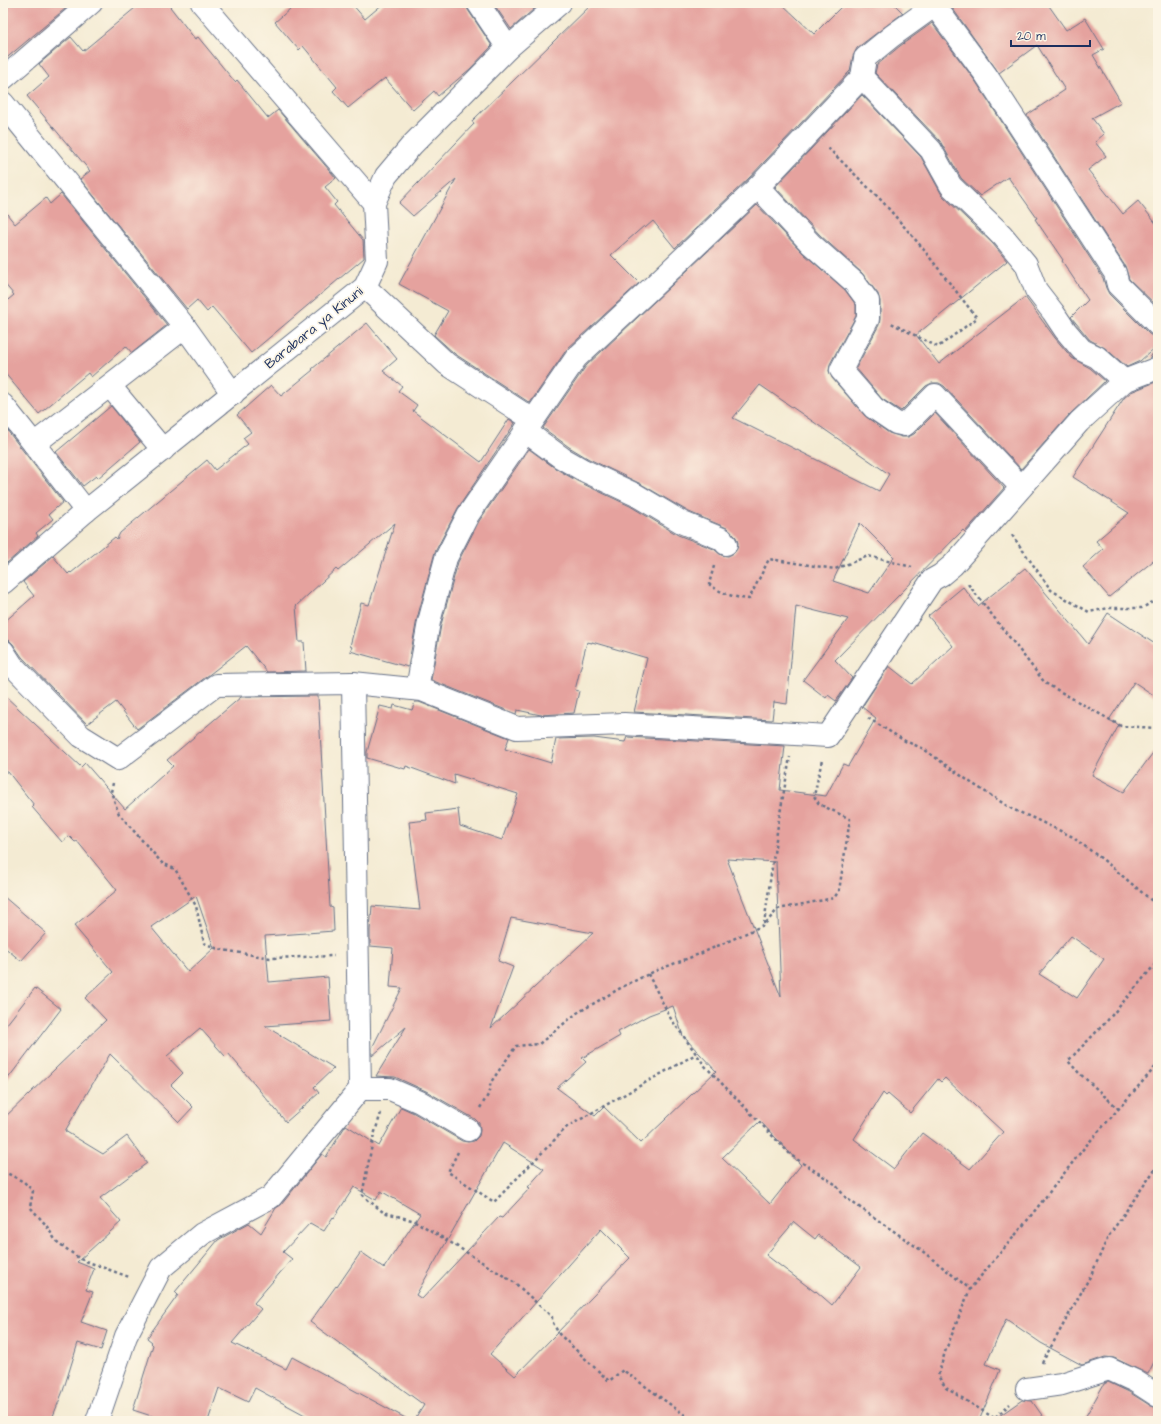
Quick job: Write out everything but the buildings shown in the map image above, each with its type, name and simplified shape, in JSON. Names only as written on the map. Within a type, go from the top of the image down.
[{"type":"street","points":[[3,79],[91,3]]},
{"type":"street","points":[[202,3],[374,203]]},
{"type":"street","points":[[478,3],[508,48]]},
{"type":"street","name":"Barabara ya Kinuni","points":[[3,583],[86,511],[365,287],[376,261],[374,203],[386,176],[412,145],[508,48],[560,3]]},
{"type":"street","points":[[417,689],[428,622],[446,558],[468,515],[576,358],[758,187],[862,77],[865,58],[936,4],[986,75],[1031,143],[1115,273],[1118,285],[1158,325]]},
{"type":"street","points":[[862,77],[931,150],[951,186],[1002,234],[1026,264],[1036,290],[1065,330],[1082,350],[1097,357],[1124,381]]},
{"type":"street","points":[[3,102],[185,327],[233,394]]},
{"type":"street","points":[[758,187],[811,244],[854,282],[868,301],[868,319],[841,370],[874,408],[896,424],[905,425],[934,395],[1021,487]]},
{"type":"street","points":[[365,287],[447,364],[529,426],[562,458],[590,474],[636,495],[682,523],[722,539],[726,544]]},
{"type":"street","points":[[34,444],[185,327]]},
{"type":"street","points":[[3,651],[12,665],[81,736],[118,759],[216,685],[353,683],[417,689],[517,728],[624,724],[828,736],[932,580],[947,570],[1079,422],[1124,381],[1158,368]]},
{"type":"street","points":[[110,386],[163,450]]},
{"type":"street","points":[[3,405],[86,511]]},
{"type":"street","points":[[97,1421],[126,1336],[161,1268],[202,1234],[271,1197],[360,1089],[353,683]]},
{"type":"street","points":[[360,1089],[390,1089],[420,1102],[468,1130]]},
{"type":"street","points":[[1027,1389],[1062,1384],[1109,1369],[1135,1380],[1158,1396]]},
{"type":"path","points":[[811,130],[882,201],[920,245],[977,318],[938,347],[899,328],[875,313],[868,319]]},
{"type":"path","points":[[998,514],[1051,590],[1090,612],[1110,608],[1142,608],[1158,599]]},
{"type":"path","points":[[726,544],[715,564],[709,584],[715,589],[738,598],[749,598],[769,559],[835,570],[868,556],[947,570],[1012,638],[1045,683],[1121,726],[1158,728]]},
{"type":"path","points":[[848,705],[905,741],[922,748],[970,782],[1012,809],[1071,836],[1106,862],[1158,906]]},
{"type":"path","points":[[764,925],[778,825],[795,733]]},
{"type":"path","points":[[696,1054],[567,1127],[494,1202],[448,1172],[468,1130],[488,1095],[492,1082],[516,1046],[539,1044],[577,1013],[624,986],[648,974],[702,953],[764,925],[778,909],[834,898],[839,891],[850,819],[819,804],[814,796],[828,736]]},
{"type":"path","points":[[118,759],[112,792],[118,814],[162,863],[175,869],[196,906],[204,943],[218,949],[270,958],[358,955]]},
{"type":"path","points":[[1119,1109],[1068,1061],[1108,1021],[1158,962]]},
{"type":"path","points":[[648,974],[671,1018],[696,1054],[748,1112],[792,1156],[835,1184],[846,1198],[921,1250],[970,1289]]},
{"type":"path","points":[[994,1418],[946,1388],[938,1376],[945,1352],[970,1289],[1022,1227],[1084,1148],[1158,1064]]},
{"type":"path","points":[[390,1089],[374,1135],[362,1195],[383,1212],[415,1221],[515,1283],[552,1316],[552,1321],[559,1334],[609,1381],[623,1370],[693,1421]]},
{"type":"path","points":[[1027,1389],[1092,1273],[1108,1237],[1158,1165]]},
{"type":"path","points":[[3,1171],[24,1182],[33,1191],[30,1207],[56,1241],[80,1259],[152,1286]]}]
